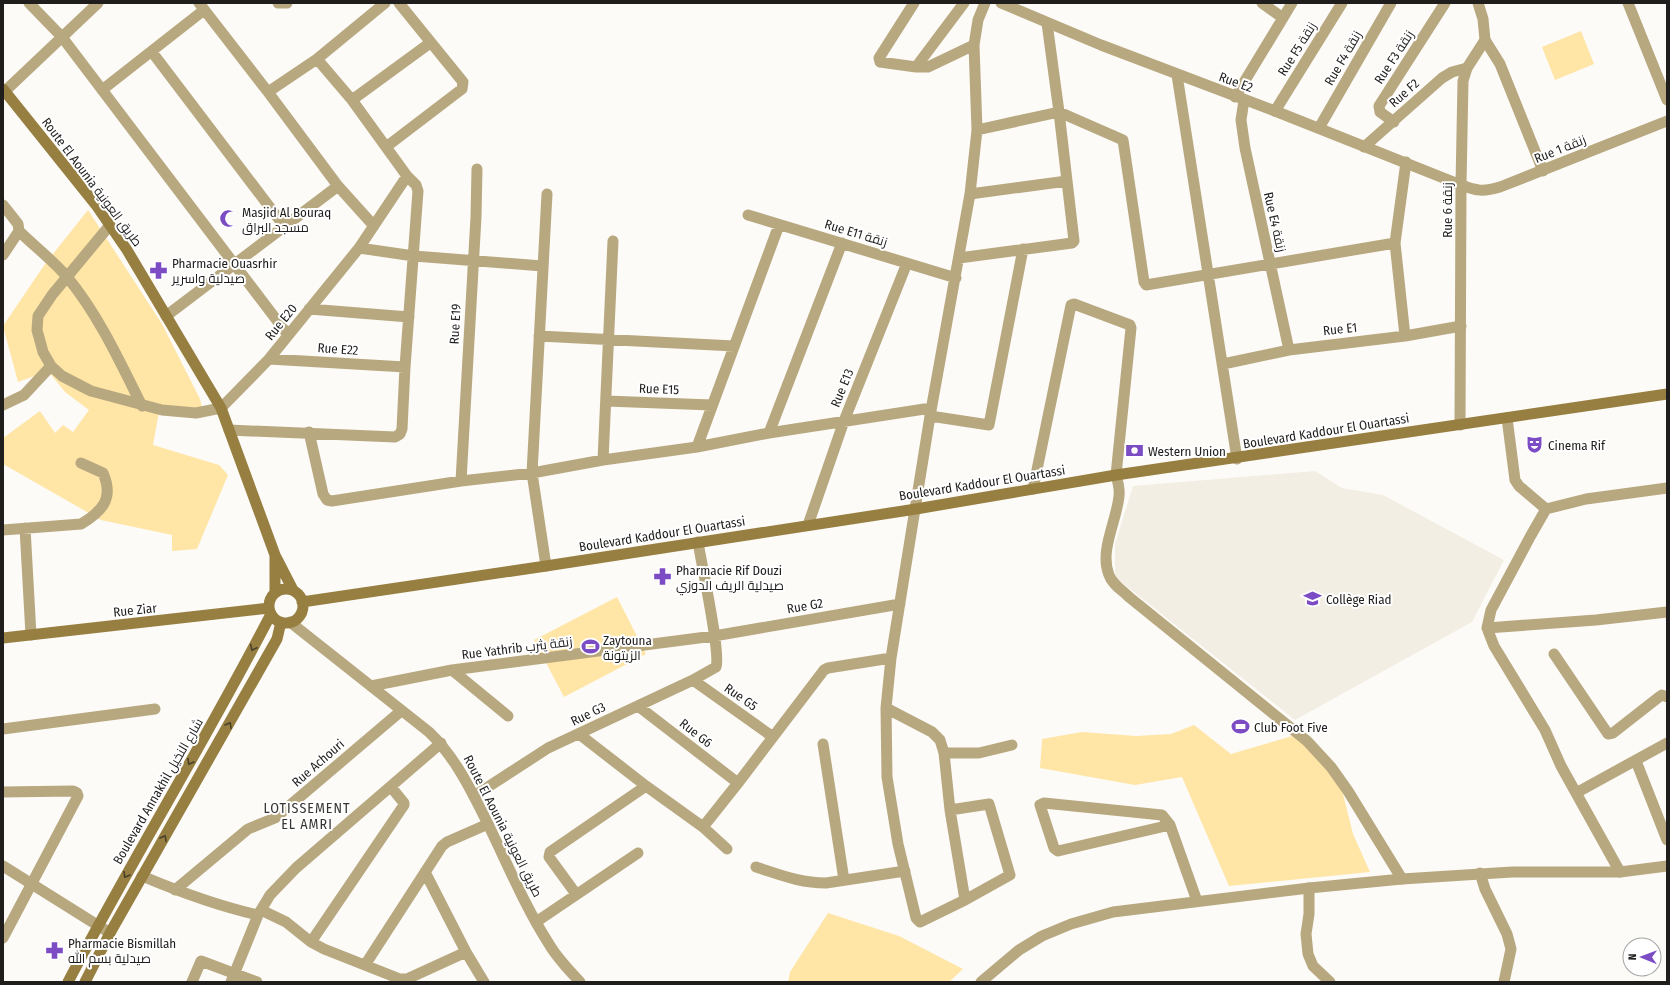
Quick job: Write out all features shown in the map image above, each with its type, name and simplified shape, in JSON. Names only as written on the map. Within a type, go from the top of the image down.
[{"type":"main road","name":"Route El Aounia طريق العونية","points":[[3,91],[110,225],[127,250],[221,408],[275,555],[293,590]]},
{"type":"main road","name":"Boulevard Kaddour El Ouartassi","points":[[302,602],[916,509],[1116,475],[1237,459],[1667,394]]},
{"type":"main road","name":"Route El Aounia طريق العونية","points":[[275,555],[275,593]]},
{"type":"main road","points":[[286,589],[293,590],[300,597],[302,602],[300,614],[297,618],[286,622],[277,620],[270,611],[271,597],[275,593],[286,589]]},
{"type":"main road","name":"Rue Ziar","points":[[3,638],[270,611]]},
{"type":"main road","name":"Boulevard Annakhil شارع النخيل","points":[[68,982],[98,925],[234,686],[270,611]]},
{"type":"main road","points":[[84,982],[110,933],[286,622]]},
{"type":"street","points":[[29,3],[62,37],[288,334]]},
{"type":"street","points":[[3,91],[98,3]]},
{"type":"street","points":[[278,3],[287,3]]},
{"type":"street","points":[[268,92],[317,59],[385,3]]},
{"type":"street","points":[[386,147],[462,89],[463,82],[399,3]]},
{"type":"street","points":[[914,3],[879,60],[880,62],[916,68],[931,66],[974,45]]},
{"type":"street","points":[[916,68],[964,3]]},
{"type":"street","points":[[950,810],[989,804],[1010,873],[1009,876],[965,900],[922,921],[919,921],[916,918],[898,844],[886,777],[886,708],[891,658],[931,412],[970,194],[977,130],[974,45],[978,20],[985,3]]},
{"type":"street","name":"Rue E2","points":[[1001,3],[1178,75],[1319,128],[1461,185]]},
{"type":"street","points":[[1262,3],[1283,18]]},
{"type":"street","points":[[1240,98],[1292,3]]},
{"type":"street","name":"Rue F5 زنقة","points":[[1275,111],[1342,3]]},
{"type":"street","name":"Rue F4 زنقة","points":[[1319,128],[1391,3]]},
{"type":"street","name":"Rue F3 زنقة","points":[[1394,122],[1380,112],[1380,106],[1445,3]]},
{"type":"street","points":[[1478,3],[1483,19],[1485,40],[1500,64],[1543,172]]},
{"type":"street","points":[[1628,3],[1667,100]]},
{"type":"street","points":[[102,90],[152,52],[201,6],[268,92],[338,186],[374,226]]},
{"type":"street","points":[[959,258],[1073,242],[1059,112],[1047,23]]},
{"type":"street","name":"Rue 6 زنقة","points":[[1460,425],[1463,81],[1467,68],[1485,40]]},
{"type":"street","points":[[352,100],[430,43]]},
{"type":"street","points":[[152,52],[284,226]]},
{"type":"street","points":[[229,430],[309,432],[395,437],[400,434],[402,429],[418,191],[416,185],[407,176],[352,100],[317,59]]},
{"type":"street","name":"Rue F2","points":[[1364,147],[1442,78],[1452,72],[1467,68]]},
{"type":"street","points":[[1178,75],[1237,459]]},
{"type":"street","name":"Rue E4 زنقة","points":[[1240,98],[1242,132],[1289,350]]},
{"type":"street","points":[[977,130],[1059,112],[1124,141],[1145,284],[1395,243]]},
{"type":"street","name":"Rue 1 زنقة","points":[[1461,185],[1476,190],[1486,191],[1543,172],[1667,121]]},
{"type":"street","points":[[1405,336],[1395,243],[1406,162]]},
{"type":"street","name":"Rue E19","points":[[461,481],[472,261],[476,217],[477,169]]},
{"type":"street","name":"Rue E20","points":[[221,408],[269,359],[359,248],[407,176]]},
{"type":"street","points":[[970,194],[1067,181]]},
{"type":"street","points":[[166,316],[236,265],[284,226],[338,186]]},
{"type":"street","points":[[546,566],[532,473],[547,194]]},
{"type":"street","points":[[3,205],[18,224],[19,231],[67,277],[83,298],[107,338],[142,406]]},
{"type":"street","name":"Rue E11 زنقة","points":[[748,215],[956,278]]},
{"type":"street","points":[[110,225],[52,295],[38,316],[37,330],[43,352],[51,366],[62,376],[92,391],[142,406],[162,410],[196,413],[221,408]]},
{"type":"street","points":[[697,447],[779,225]]},
{"type":"street","points":[[3,255],[19,231]]},
{"type":"street","points":[[603,460],[613,241]]},
{"type":"street","points":[[769,433],[842,243]]},
{"type":"street","points":[[359,248],[414,256],[542,266]]},
{"type":"street","points":[[309,432],[323,494],[327,500],[332,501],[461,481],[532,473],[603,460],[697,447],[769,433],[844,421],[931,412],[989,425],[1023,249]]},
{"type":"street","name":"Rue E13","points":[[808,525],[844,421],[907,263]]},
{"type":"street","points":[[1033,489],[1072,304],[1131,326],[1116,475],[1119,496],[1107,544],[1109,575],[1114,583],[1307,742],[1331,767],[1348,791],[1402,879]]},
{"type":"street","points":[[309,310],[409,318]]},
{"type":"street","name":"Rue E1","points":[[1223,364],[1289,350],[1405,336],[1461,326]]},
{"type":"street","points":[[539,336],[734,346]]},
{"type":"street","name":"Rue E22","points":[[269,359],[405,367]]},
{"type":"street","points":[[3,405],[24,395],[51,366]]},
{"type":"street","name":"Rue E15","points":[[606,400],[712,405]]},
{"type":"street","points":[[1507,418],[1514,480],[1546,509]]},
{"type":"street","points":[[3,530],[81,524],[92,518],[100,510],[108,496],[108,484],[103,473],[81,463]]},
{"type":"street","points":[[1620,872],[1561,766],[1545,730],[1494,646],[1487,628],[1491,610],[1546,509],[1586,499],[1667,488]]},
{"type":"street","points":[[25,528],[31,635]]},
{"type":"street","points":[[698,542],[714,636]]},
{"type":"street","name":"Rue G2","points":[[714,636],[900,604]]},
{"type":"street","points":[[1487,628],[1596,620],[1667,612]]},
{"type":"street","name":"Route El Aounia طريق العونية","points":[[286,622],[371,686],[441,743],[454,761],[474,796],[549,946],[580,982]]},
{"type":"street","name":"Rue G3","points":[[474,796],[548,748],[693,680],[717,665],[714,636]]},
{"type":"street","name":"Rue Yathrib زنقة يثرب","points":[[371,686],[452,670],[714,636]]},
{"type":"street","points":[[1554,654],[1608,734],[1613,733],[1662,695],[1667,697]]},
{"type":"street","points":[[703,827],[824,670],[828,668],[891,658]]},
{"type":"street","points":[[452,670],[508,716]]},
{"type":"street","name":"Rue G5","points":[[693,680],[773,737]]},
{"type":"street","name":"Rue G6","points":[[638,706],[738,783]]},
{"type":"street","points":[[886,708],[937,736],[944,753],[950,810],[965,900]]},
{"type":"street","points":[[3,729],[155,709]]},
{"type":"street","name":"Rue Achouri","points":[[175,890],[248,829],[275,818],[401,711]]},
{"type":"street","points":[[579,734],[646,786],[703,827],[728,849]]},
{"type":"street","points":[[233,978],[259,912],[270,894],[296,868],[441,743]]},
{"type":"street","points":[[1576,793],[1667,743]]},
{"type":"street","points":[[823,744],[844,880]]},
{"type":"street","points":[[944,753],[979,752],[1012,745]]},
{"type":"street","points":[[1636,761],[1667,840]]},
{"type":"street","points":[[576,894],[549,857],[550,852],[646,786]]},
{"type":"street","points":[[311,942],[404,805],[391,787]]},
{"type":"street","points":[[3,792],[73,791],[77,793],[77,798],[3,938]]},
{"type":"street","points":[[1170,825],[1058,851],[1054,848],[1040,805],[1044,803],[1159,814],[1164,816],[1170,825],[1197,901]]},
{"type":"street","points":[[365,965],[439,851],[447,842],[488,824]]},
{"type":"street","points":[[536,922],[638,853]]},
{"type":"street","points":[[3,866],[110,933]]},
{"type":"street","points":[[981,982],[1025,946],[1042,936],[1071,924],[1113,912],[1309,888],[1402,879],[1480,873],[1620,872],[1667,866]]},
{"type":"street","points":[[756,867],[800,882],[820,883],[905,871]]},
{"type":"street","points":[[425,872],[466,952],[484,982]]},
{"type":"street","points":[[1480,873],[1485,889],[1507,934],[1511,949],[1505,969],[1504,982]]},
{"type":"street","points":[[142,876],[175,890],[226,908],[259,912],[286,922],[311,942],[324,949],[403,979],[466,952]]},
{"type":"street","points":[[1309,888],[1309,914],[1306,934],[1308,954],[1313,966],[1330,982]]},
{"type":"street","points":[[192,982],[201,961],[233,978],[256,982]]},
{"type":"shaded area","points":[[1581,31],[1594,64],[1555,80],[1542,47]]},
{"type":"shaded area","points":[[88,210],[162,324],[200,399],[203,411],[159,412],[153,445],[219,465],[228,475],[197,549],[172,551],[172,535],[101,520],[3,464],[3,438],[40,411],[55,433],[63,425],[73,432],[89,410],[65,392],[48,371],[18,382],[3,326],[45,264]]},
{"type":"shaded area","name":"Collège Riad","points":[[1315,471],[1342,488],[1383,495],[1504,560],[1472,622],[1295,720],[1115,577],[1115,544],[1133,486]]},
{"type":"shaded area","name":"Zaytouna الزيتونة","points":[[617,597],[646,654],[564,697],[534,640]]},
{"type":"shaded area","points":[[1194,725],[1231,754],[1292,736],[1314,750],[1341,786],[1353,834],[1370,872],[1229,886],[1182,777],[1135,785],[1040,768],[1042,739],[1082,732],[1136,736],[1171,734]]},
{"type":"shaded area","points":[[828,913],[899,936],[963,969],[949,982],[788,982],[790,972]]},
{"type":"place","name":"Masjid Al Bouraq مسجد البراق","points":[[229,219]]},
{"type":"place","name":"Pharmacie Ouasrhir صيدلية واسرير","points":[[159,270]]},
{"type":"place","name":"Cinema Rif","points":[[1535,445]]},
{"type":"place","name":"Western Union","points":[[1135,451]]},
{"type":"place","name":"Pharmacie Rif Douzi صيدلية الريف الدوزي","points":[[663,577]]},
{"type":"place","name":"Collège Riad","points":[[1313,599]]},
{"type":"place","name":"Zaytouna الزيتونة","points":[[590,647]]},
{"type":"place","name":"Club Foot Five","points":[[1241,727]]},
{"type":"place","name":"Pharmacie Bismillah صيدلية بسم الله","points":[[55,950]]},
{"type":"district","name":"LOTISSEMENT EL AMRI","points":[[307,816]]}]
